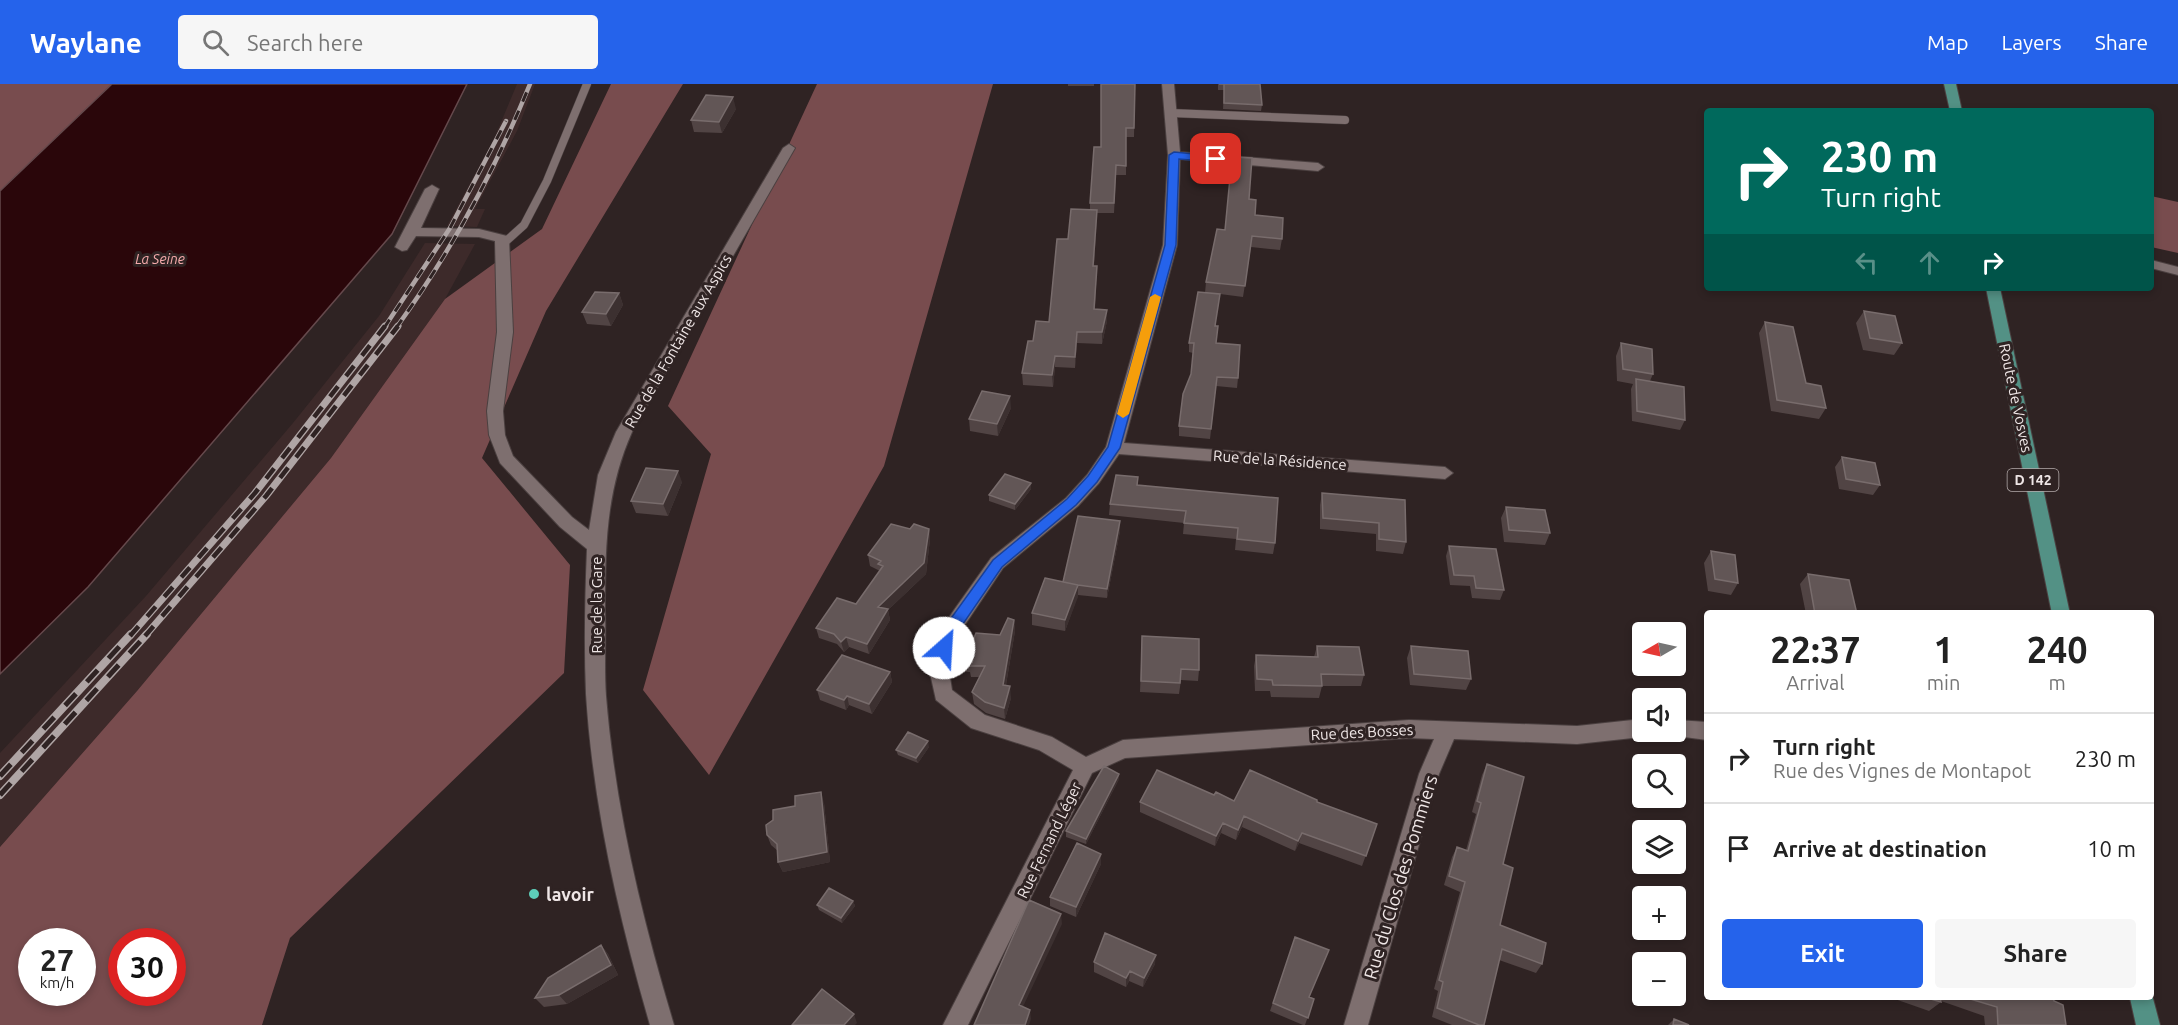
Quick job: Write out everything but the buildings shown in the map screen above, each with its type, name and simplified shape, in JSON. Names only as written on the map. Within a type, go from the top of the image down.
[{"type":"main road","points":[[1950,84],[1955,108]]},
{"type":"main road","name":"Route de Vosves","points":[[1994,291],[2060,610]]},
{"type":"main road","points":[[2142,1000],[2148,1025]]},
{"type":"street","name":"Rue Fernand Léger","points":[[955,1025],[1085,767],[1045,743],[978,722],[943,694],[938,664],[949,632],[998,563],[1072,502],[1093,479],[1114,448],[1170,245],[1174,155],[1168,84]]},
{"type":"street","name":"Rue de la Fontaine aux Aspics","points":[[596,544],[603,482],[614,452],[789,147]]},
{"type":"street","points":[[1174,155],[1318,167]]},
{"type":"street","points":[[402,247],[412,232],[432,189]]},
{"type":"street","points":[[412,232],[490,235],[498,236],[504,243]]},
{"type":"street","name":"Rue de la Gare","points":[[504,243],[504,332],[495,411],[497,435],[506,459],[566,522],[596,544],[597,704],[611,810],[643,962],[662,1025]]},
{"type":"street","points":[[2154,265],[2178,271]]},
{"type":"street","name":"Rue de la Résidence","points":[[1114,448],[1445,473]]},
{"type":"street","name":"Rue des Bosses","points":[[1085,767],[1123,748],[1409,729],[1577,735],[1602,734],[1621,727],[1632,728]]},
{"type":"street","name":"Rue du Clos des Pommiers","points":[[1356,1025],[1429,774],[1448,730]]},
{"type":"street","points":[[1686,730],[1704,731]]},
{"type":"lane","points":[[504,243],[524,225],[543,190],[587,84]]},
{"type":"lane","points":[[1171,113],[1345,120]]},
{"type":"shaded area","points":[[0,84],[112,84],[0,191]]},
{"type":"shaded area","points":[[517,84],[535,84],[517,131],[475,209],[485,209],[477,227],[447,226],[494,139]]},
{"type":"shaded area","points":[[611,84],[683,84],[546,311],[482,458],[570,565],[564,673],[290,938],[262,1025],[0,1025],[0,847],[137,691],[331,458],[445,299],[542,229]]},
{"type":"shaded area","points":[[817,84],[993,84],[884,466],[709,775],[643,690],[711,454],[668,406]]},
{"type":"shaded area","points":[[2154,197],[2178,202],[2178,253],[2154,248]]},
{"type":"shaded area","points":[[425,243],[475,244],[445,299],[331,458],[137,691],[0,847],[0,753],[146,596],[293,423],[379,316]]},
{"type":"water","name":"La Seine","points":[[112,84],[467,84],[392,234],[88,587],[0,674],[0,191]]},
{"type":"railway","points":[[396,328],[435,270],[470,210],[502,148],[530,84]]},
{"type":"railway","points":[[384,328],[450,228],[506,121]]},
{"type":"railway","points":[[130,636],[255,493],[385,326]]},
{"type":"railway","points":[[145,636],[266,496],[398,326]]},
{"type":"railway","points":[[0,776],[131,634]]},
{"type":"railway","points":[[0,795],[147,634]]},
{"type":"slow traffic","points":[[1123,414],[1155,297]]},
{"type":"place","name":"lavoir","points":[[534,894]]},
{"type":"route","points":[[944,648],[949,632],[998,563],[1072,502],[1093,479],[1114,448],[1170,245],[1174,155],[1216,159]]}]
